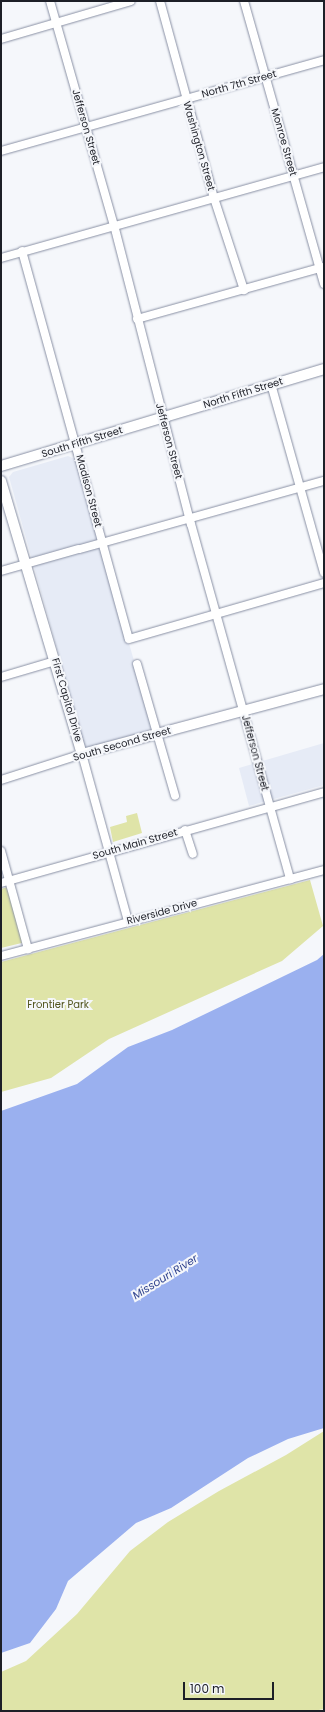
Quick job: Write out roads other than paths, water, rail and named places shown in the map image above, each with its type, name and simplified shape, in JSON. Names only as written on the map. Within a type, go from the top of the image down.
[{"type":"main road","name":"North Fifth Street","points":[[163,417],[324,369]]},
{"type":"main road","name":"South Fifth Street","points":[[1,466],[163,417]]},
{"type":"main road","name":"First Capitol Drive","points":[[1,481],[82,754]]},
{"type":"main road","name":"South Second Street","points":[[82,754],[324,689]]},
{"type":"street","name":"Jefferson Street","points":[[50,1],[114,225],[137,319],[190,518],[290,880]]},
{"type":"street","points":[[1,38],[131,1]]},
{"type":"street","name":"Washington Street","points":[[160,1],[214,198],[244,290]]},
{"type":"street","name":"Monroe Street","points":[[244,1],[293,175],[322,268],[324,284]]},
{"type":"street","name":"North 7th Street","points":[[1,151],[324,60]]},
{"type":"street","points":[[1,258],[324,167]]},
{"type":"street","name":"Madison Street","points":[[22,251],[129,639],[216,614]]},
{"type":"street","points":[[137,319],[322,268]]},
{"type":"street","points":[[271,384],[324,573]]},
{"type":"street","points":[[1,571],[324,481]]},
{"type":"street","points":[[216,614],[324,583]]},
{"type":"street","points":[[1,677],[55,661]]},
{"type":"street","points":[[137,664],[159,734],[175,796]]},
{"type":"street","name":"South Second Street","points":[[1,780],[82,754]]},
{"type":"street","name":"First Capitol Drive","points":[[82,754],[128,921]]},
{"type":"street","name":"South Main Street","points":[[1,883],[109,851],[324,792]]},
{"type":"street","points":[[185,830],[193,854]]},
{"type":"street","points":[[1,851],[28,949]]},
{"type":"street","name":"Riverside Drive","points":[[1,956],[324,870]]},
{"type":"water","name":"Missouri River","points":[[324,954],[324,1428],[288,1439],[248,1458],[171,1508],[136,1523],[68,1581],[56,1609],[30,1643],[1,1653],[1,1111],[77,1084],[128,1047],[172,1030],[317,960]]},
{"type":"park label","name":"Frontier Park","points":[[58,1005]]}]
